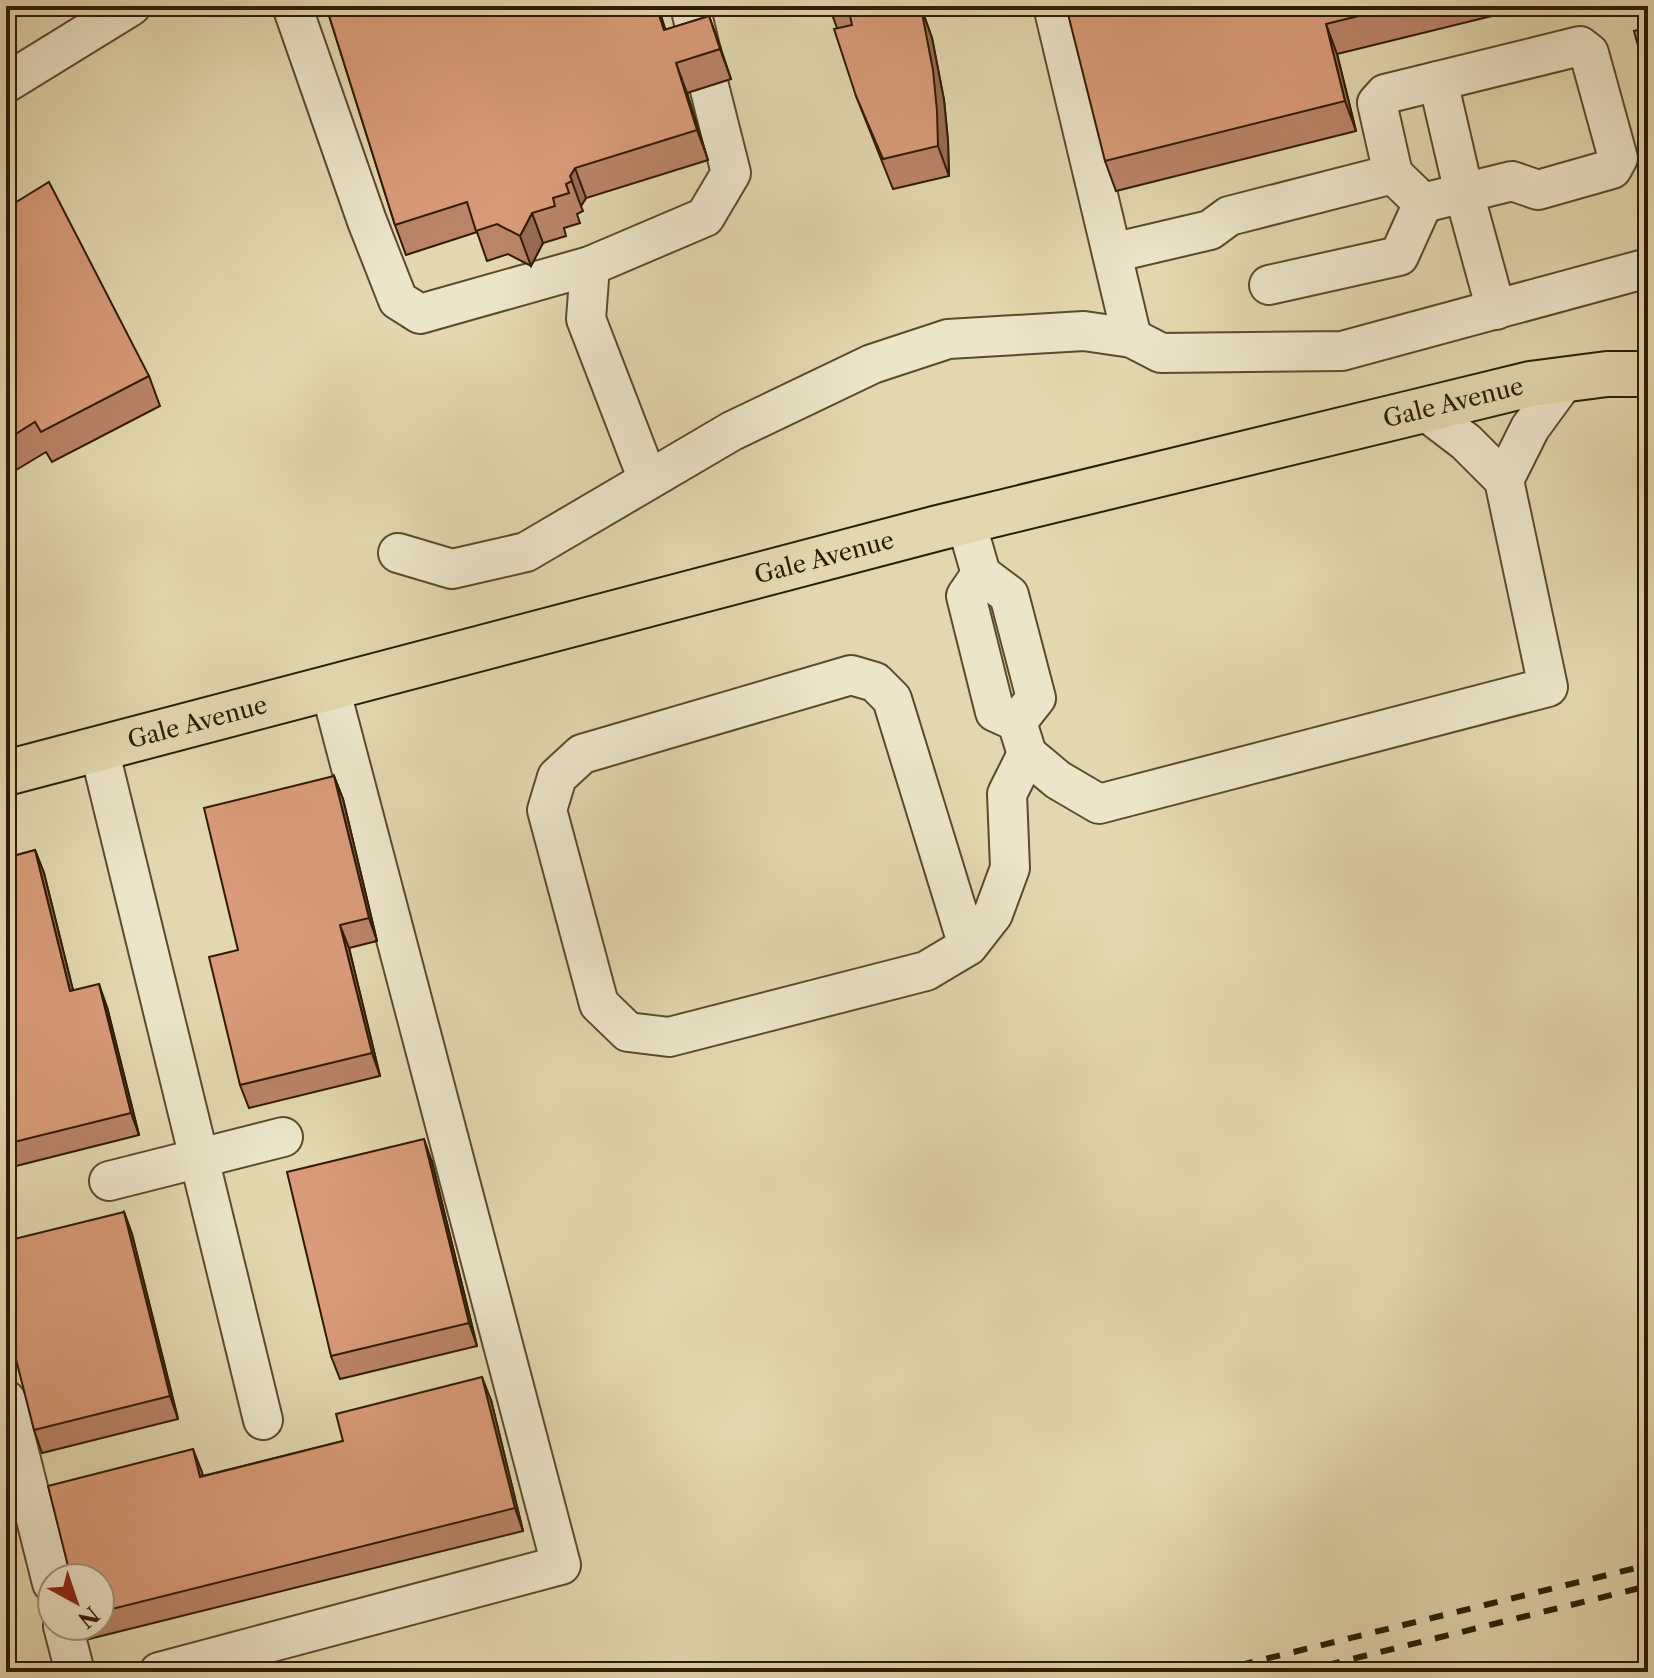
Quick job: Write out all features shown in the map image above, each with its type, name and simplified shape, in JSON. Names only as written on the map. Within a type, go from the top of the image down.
[{"type":"main road","name":"Gale Avenue","points":[[6,773],[966,522],[1530,384],[1607,374],[1648,374]]},
{"type":"street","points":[[6,83],[131,6]]},
{"type":"street","points":[[292,6],[398,300],[420,314],[590,266],[705,217],[731,173],[690,6]]},
{"type":"street","points":[[1053,6],[1132,338]]},
{"type":"street","points":[[1580,46],[1589,53],[1618,158],[1612,169],[1538,190],[1512,181],[1423,203],[1393,174],[1377,103],[1385,94],[1580,46]]},
{"type":"street","points":[[1438,81],[1496,310]]},
{"type":"street","points":[[1112,253],[1210,230],[1229,216],[1393,174]]},
{"type":"street","points":[[1269,285],[1399,256],[1423,203]]},
{"type":"street","points":[[590,266],[586,319],[648,480]]},
{"type":"street","points":[[398,553],[452,569],[526,552],[732,431],[872,364],[948,339],[1084,331],[1132,338],[1161,353],[1342,351],[1648,268]]},
{"type":"street","points":[[1504,480],[1530,428],[1565,380]]},
{"type":"street","points":[[966,522],[981,574],[966,596],[995,712],[1058,780],[1099,804],[1548,687],[1504,480],[1466,442],[1424,410]]},
{"type":"street","points":[[968,946],[892,699],[875,682],[851,675],[582,754],[557,777],[547,810],[599,1004],[628,1032],[669,1037],[926,971],[968,946],[993,914],[1010,868],[1007,794],[1022,738]]},
{"type":"street","points":[[159,1672],[561,1565],[330,688]]},
{"type":"street","points":[[99,749],[263,1420]]},
{"type":"street","points":[[109,1181],[283,1137]]},
{"type":"street","points":[[6,1400],[47,1562]]},
{"type":"street","points":[[67,1642],[75,1672]]},
{"type":"building","points":[[326,6],[656,6],[664,30],[709,16],[720,49],[676,63],[697,130],[575,168],[570,176],[572,181],[566,184],[569,193],[553,198],[555,206],[532,213],[520,236],[497,224],[476,231],[467,202],[395,225]]},
{"type":"building","points":[[848,6],[901,6],[903,12],[921,8],[933,70],[938,146],[883,159],[856,96],[834,29],[852,25]]},
{"type":"building","points":[[1101,6],[1399,6],[1326,24],[1345,101],[1105,161],[1068,14]]},
{"type":"building","points":[[1648,27],[1648,82],[1634,31]]},
{"type":"building","points":[[49,182],[149,376],[41,432],[35,422],[6,440],[6,205],[8,207]]},
{"type":"building","points":[[334,776],[369,918],[340,925],[372,1053],[240,1085],[209,957],[238,950],[204,808]]},
{"type":"building","points":[[35,850],[70,991],[99,984],[131,1113],[6,1144],[6,858]]},
{"type":"building","points":[[424,1139],[469,1323],[331,1356],[287,1172]]},
{"type":"building","points":[[124,1212],[170,1396],[34,1430],[6,1320],[6,1241]]},
{"type":"building","points":[[482,1377],[515,1508],[116,1608],[116,1562],[67,1562],[48,1486],[193,1449],[200,1477],[343,1441],[336,1414]]},
{"type":"railway","points":[[1212,1672],[1648,1565]]},
{"type":"railway","points":[[1299,1672],[1648,1586]]}]
